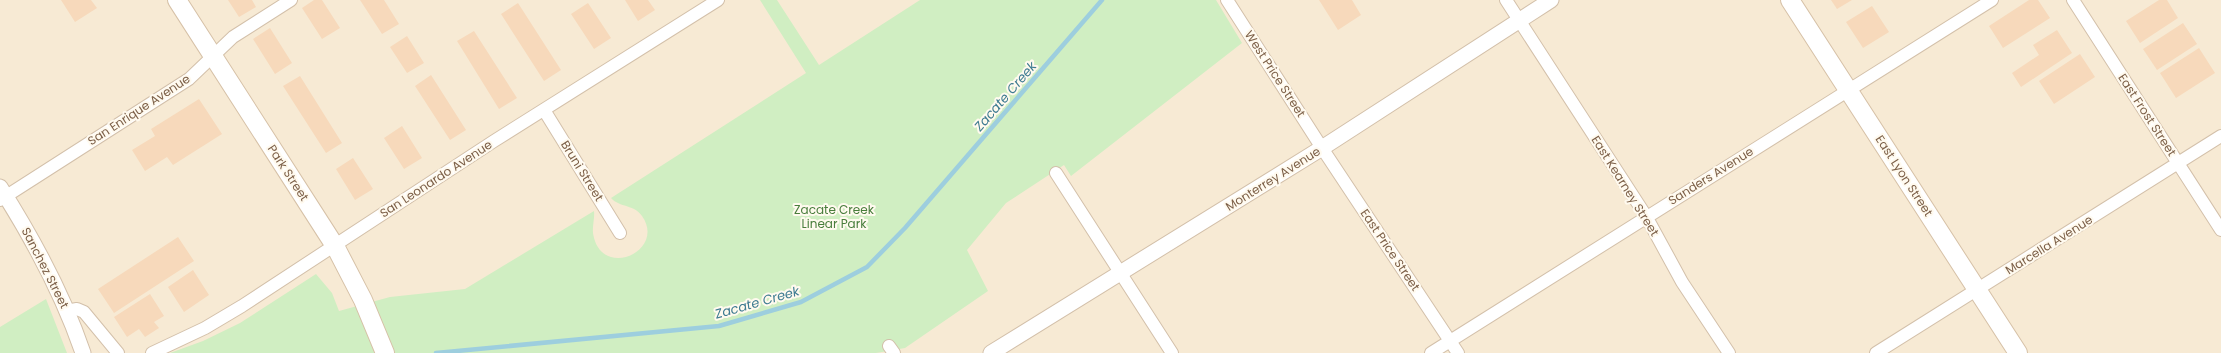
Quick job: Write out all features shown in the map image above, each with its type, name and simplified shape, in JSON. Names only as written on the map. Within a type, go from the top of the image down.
[{"type":"main road","name":"Park Street","points":[[177,0],[212,57],[335,246],[363,300],[385,353]]},
{"type":"main road","name":"East Lyon Street","points":[[1790,0],[2018,353]]},
{"type":"street","name":"San Enrique Avenue","points":[[2,194],[189,79],[233,37],[291,0]]},
{"type":"street","name":"San Leonardo Avenue","points":[[152,353],[204,328],[236,310],[544,110],[718,0]]},
{"type":"street","name":"West Price Street","points":[[1228,0],[1322,148]]},
{"type":"street","name":"East Kearney Street","points":[[1506,0],[1646,216],[1682,282],[1729,353]]},
{"type":"street","name":"Monterrey Avenue","points":[[991,353],[1322,148],[1551,0]]},
{"type":"street","name":"Sanders Avenue","points":[[1431,353],[1646,216],[1992,0]]},
{"type":"street","name":"East Frost Street","points":[[2072,0],[2221,230]]},
{"type":"street","name":"Bruni Street","points":[[544,110],[620,233]]},
{"type":"street","name":"Marcella Avenue","points":[[1876,353],[2221,136]]},
{"type":"street","name":"East Price Street","points":[[1322,148],[1458,353]]},
{"type":"street","points":[[1056,173],[1172,353]]},
{"type":"street","name":"Sanchez Street","points":[[2,194],[32,240],[66,311],[83,353]]},
{"type":"street","points":[[66,311],[77,309],[84,312],[118,353]]},
{"type":"shaded area","points":[[0,0],[2221,0],[2221,353],[0,353]]},
{"type":"green space","name":"Zacate Creek Linear Park","points":[[760,0],[777,0],[819,65],[920,0],[1216,0],[1242,43],[1071,176],[1064,165],[1006,203],[967,250],[988,291],[905,348],[876,353],[170,353],[203,341],[240,323],[316,274],[332,293],[339,311],[390,297],[465,289],[594,211],[593,235],[600,250],[610,257],[620,258],[631,255],[640,249],[646,240],[647,228],[639,212],[611,198],[806,73]]},
{"type":"green space","points":[[46,299],[67,353],[0,353],[0,327]]},
{"type":"building","points":[[61,0],[91,0],[97,8],[75,22]]},
{"type":"building","points":[[228,0],[252,0],[256,7],[239,17]]},
{"type":"building","points":[[314,0],[322,0],[340,28],[322,39],[302,8]]},
{"type":"building","points":[[360,0],[384,0],[399,24],[382,34]]},
{"type":"building","points":[[625,0],[648,0],[655,10],[638,21]]},
{"type":"building","points":[[1319,0],[1352,0],[1361,15],[1338,30]]},
{"type":"building","points":[[1831,0],[1852,0],[1837,9]]},
{"type":"building","points":[[2029,0],[2038,0],[2050,18],[2003,48],[1989,26]]},
{"type":"building","points":[[2159,0],[2167,0],[2178,18],[2140,43],[2126,21]]},
{"type":"building","points":[[518,3],[561,70],[544,81],[501,14]]},
{"type":"building","points":[[588,3],[611,38],[594,49],[571,14]]},
{"type":"building","points":[[1872,6],[1889,32],[1863,48],[1846,22]]},
{"type":"building","points":[[2183,23],[2197,44],[2157,70],[2143,49]]},
{"type":"building","points":[[270,28],[292,63],[275,74],[253,39]]},
{"type":"building","points":[[2057,30],[2072,53],[2021,87],[2012,73],[2039,55],[2033,45]]},
{"type":"building","points":[[474,31],[517,98],[499,109],[457,41]]},
{"type":"building","points":[[407,36],[424,63],[407,73],[390,47]]},
{"type":"building","points":[[2199,48],[2215,73],[2176,98],[2160,73]]},
{"type":"building","points":[[2080,54],[2095,77],[2054,104],[2039,81]]},
{"type":"building","points":[[431,75],[466,130],[450,140],[415,86]]},
{"type":"building","points":[[300,76],[342,143],[326,153],[283,86]]},
{"type":"building","points":[[199,99],[222,134],[173,165],[167,157],[145,171],[132,150],[155,136],[151,129]]},
{"type":"building","points":[[402,126],[422,158],[404,169],[384,138]]},
{"type":"building","points":[[353,158],[373,189],[355,200],[336,169]]},
{"type":"building","points":[[178,237],[194,261],[114,313],[98,289]]},
{"type":"building","points":[[193,270],[209,295],[184,312],[168,287]]},
{"type":"building","points":[[150,294],[164,316],[154,322],[159,328],[145,337],[139,329],[127,337],[114,317]]},
{"type":"waterway","name":"Zacate Creek","points":[[436,353],[719,326],[801,302],[867,267],[905,228],[1102,0]]}]
